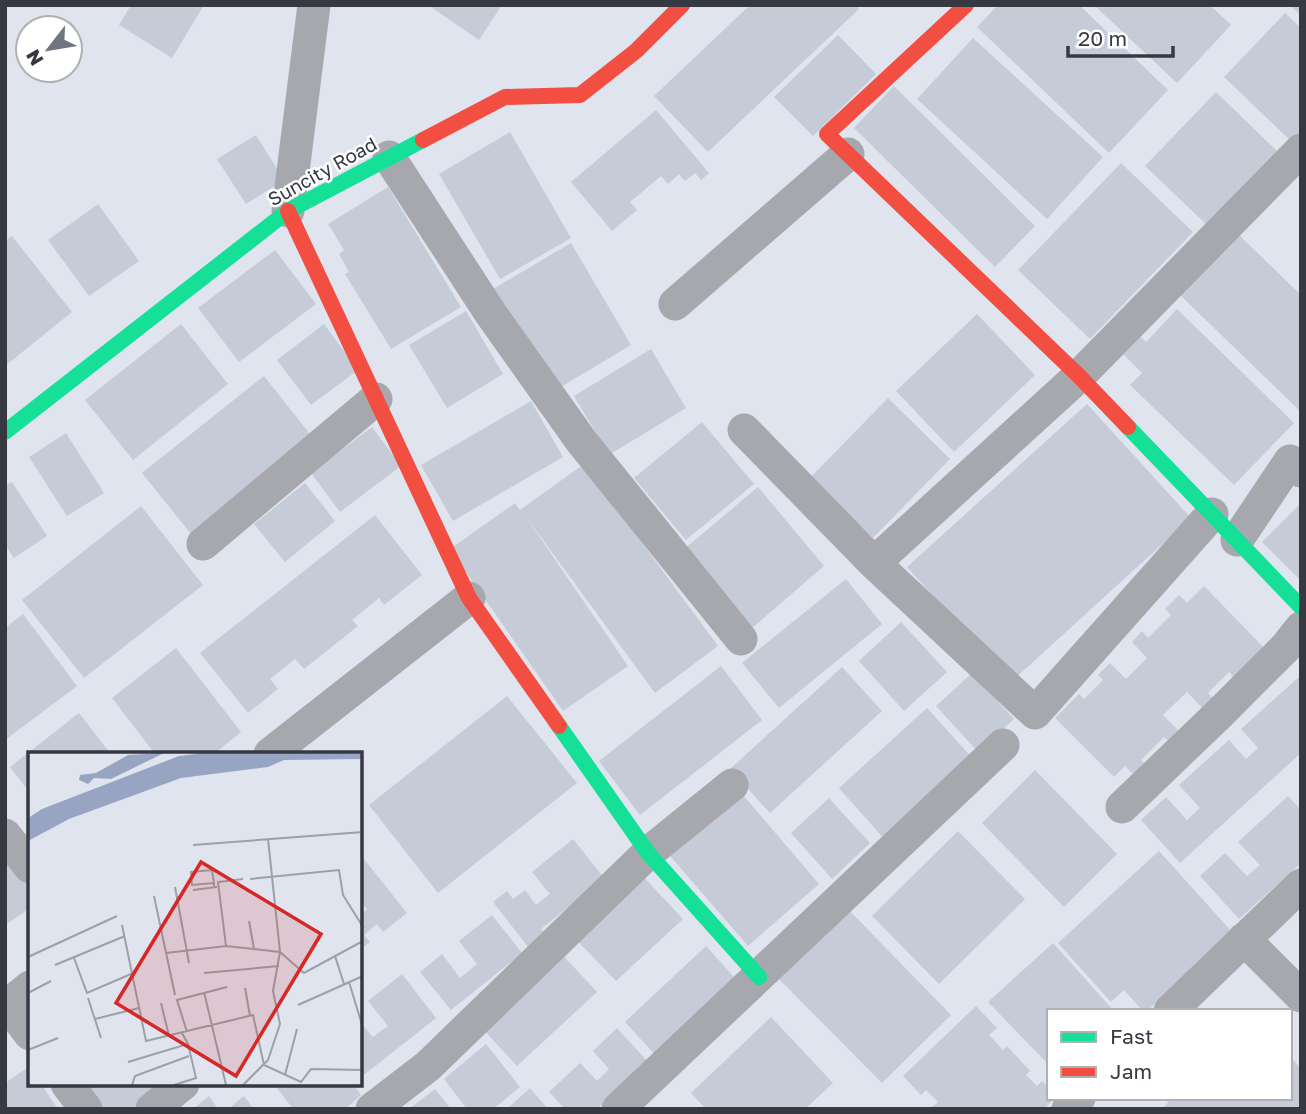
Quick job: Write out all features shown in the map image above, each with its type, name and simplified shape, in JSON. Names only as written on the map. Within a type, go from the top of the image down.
[{"type":"street","points":[[314,5],[288,211],[469,598],[648,853],[760,977]]},
{"type":"street","name":"Suncity Road","points":[[5,432],[288,211],[505,97],[580,95],[636,51],[682,5]]},
{"type":"street","points":[[966,5],[827,134],[1079,376],[1301,607]]},
{"type":"street","points":[[874,563],[1079,376],[1301,150]]},
{"type":"street","points":[[675,304],[848,154]]},
{"type":"street","points":[[389,158],[491,314],[582,442],[741,639]]},
{"type":"street","points":[[203,544],[376,399]]},
{"type":"street","points":[[744,430],[874,563],[1035,713],[1212,514]]},
{"type":"street","points":[[1237,540],[1297,461]]},
{"type":"street","points":[[274,752],[469,598]]},
{"type":"street","points":[[1122,807],[1219,715],[1286,648],[1301,628]]},
{"type":"street","points":[[618,1109],[1003,745]]},
{"type":"street","points":[[372,1109],[428,1066],[648,853],[732,785]]},
{"type":"street","points":[[5,835],[28,864]]},
{"type":"street","points":[[1172,1009],[1301,885]]},
{"type":"street","points":[[1244,939],[1301,996]]},
{"type":"street","points":[[28,989],[8,1005],[28,1031]]},
{"type":"street","points":[[69,1086],[86,1109]]},
{"type":"street","points":[[152,1109],[181,1086]]},
{"type":"building","points":[[131,5],[204,5],[172,58],[119,25]]},
{"type":"building","points":[[428,5],[502,5],[479,40]]},
{"type":"building","points":[[750,5],[855,5],[859,9],[708,152],[654,96]]},
{"type":"building","points":[[998,5],[1079,5],[1168,90],[1109,153],[977,27]]},
{"type":"building","points":[[1094,5],[1210,5],[1231,25],[1177,83]]},
{"type":"building","points":[[1290,5],[1301,5],[1301,16]]},
{"type":"building","points":[[1285,13],[1301,28],[1301,135],[1293,143],[1224,77]]},
{"type":"building","points":[[838,35],[876,74],[813,136],[774,97]]},
{"type":"building","points":[[973,38],[1103,157],[1047,219],[917,99]]},
{"type":"building","points":[[894,86],[1035,226],[995,267],[854,128]]},
{"type":"building","points":[[1216,92],[1279,153],[1208,226],[1145,166]]},
{"type":"building","points":[[656,110],[709,173],[701,180],[695,173],[685,181],[679,174],[668,184],[661,176],[630,202],[637,210],[612,231],[571,182]]},
{"type":"building","points":[[510,132],[571,238],[500,279],[439,174]]},
{"type":"building","points":[[256,135],[284,180],[246,204],[217,159]]},
{"type":"building","points":[[1121,163],[1193,232],[1090,339],[1018,270]]},
{"type":"building","points":[[388,187],[461,307],[391,349],[345,274],[349,272],[339,254],[344,250],[328,224]]},
{"type":"building","points":[[98,204],[139,261],[89,296],[48,240]]},
{"type":"building","points":[[1237,233],[1301,295],[1299,410],[1179,294]]},
{"type":"building","points":[[12,236],[72,312],[5,366],[5,241]]},
{"type":"building","points":[[571,243],[631,345],[554,391],[493,289]]},
{"type":"building","points":[[275,250],[316,304],[239,362],[198,308]]},
{"type":"building","points":[[1177,309],[1294,423],[1234,485],[1130,385],[1142,373],[1121,352],[1138,334],[1146,342]]},
{"type":"building","points":[[466,311],[503,374],[447,408],[409,345]]},
{"type":"building","points":[[977,314],[1035,375],[954,452],[896,391]]},
{"type":"building","points":[[181,324],[228,384],[133,460],[85,400]]},
{"type":"building","points":[[324,324],[358,370],[311,405],[277,360]]},
{"type":"building","points":[[651,349],[686,408],[609,455],[574,396]]},
{"type":"building","points":[[264,376],[317,443],[195,539],[142,473]]},
{"type":"building","points":[[888,398],[950,459],[873,538],[811,477]]},
{"type":"building","points":[[531,401],[563,457],[453,521],[421,465]]},
{"type":"building","points":[[1087,404],[1191,518],[1011,682],[907,567]]},
{"type":"building","points":[[702,422],[754,484],[686,540],[634,478]]},
{"type":"building","points":[[372,427],[401,466],[340,512],[311,473]]},
{"type":"building","points":[[66,433],[104,493],[67,516],[29,457]]},
{"type":"building","points":[[584,464],[718,646],[655,693],[526,517],[628,666],[563,711],[450,549],[515,503],[520,510]]},
{"type":"building","points":[[12,482],[47,536],[14,558],[5,545],[5,486]]},
{"type":"building","points":[[305,483],[335,521],[285,562],[254,524]]},
{"type":"building","points":[[758,487],[824,566],[750,630],[683,550]]},
{"type":"building","points":[[1301,503],[1301,581],[1262,542]]},
{"type":"building","points":[[141,506],[203,585],[84,678],[22,600]]},
{"type":"building","points":[[375,515],[422,575],[384,605],[379,598],[352,620],[358,626],[304,669],[295,659],[270,679],[278,689],[248,713],[200,653]]},
{"type":"building","points":[[846,579],[882,624],[779,708],[742,663]]},
{"type":"building","points":[[1204,586],[1272,656],[1236,679],[1229,672],[1208,693],[1221,707],[1211,717],[1187,692],[1163,715],[1180,732],[1170,742],[1164,737],[1141,760],[1154,773],[1143,784],[1125,766],[1114,777],[1055,718],[1079,694],[1084,699],[1103,680],[1098,675],[1110,663],[1126,679],[1147,658],[1132,642],[1142,631],[1148,638],[1171,615],[1165,609],[1179,595],[1187,603]]},
{"type":"building","points":[[23,614],[77,686],[5,740],[5,628]]},
{"type":"building","points":[[901,622],[947,672],[904,711],[859,661]]},
{"type":"building","points":[[176,648],[241,732],[216,752],[153,752],[112,698]]},
{"type":"building","points":[[721,666],[762,720],[640,815],[599,761]]},
{"type":"building","points":[[842,667],[882,711],[770,813],[730,769]]},
{"type":"building","points":[[972,673],[1014,719],[978,752],[936,706]]},
{"type":"building","points":[[1301,675],[1301,753],[1180,863],[1141,820],[1166,797],[1187,820],[1200,808],[1179,785],[1229,740],[1246,759],[1258,748],[1241,729]]},
{"type":"building","points":[[507,696],[577,783],[438,893],[369,805]]},
{"type":"building","points":[[927,708],[975,761],[886,841],[839,788]]},
{"type":"building","points":[[79,713],[109,752],[29,752]]},
{"type":"building","points":[[28,753],[28,790],[10,767]]},
{"type":"building","points":[[1035,770],[1117,854],[1064,907],[982,823]]},
{"type":"building","points":[[738,789],[819,884],[748,946],[666,851]]},
{"type":"building","points":[[1288,796],[1301,810],[1301,863],[1239,919],[1200,876],[1225,853],[1247,876],[1260,865],[1238,842]]},
{"type":"building","points":[[829,798],[870,843],[832,879],[791,833]]},
{"type":"building","points":[[958,831],[1025,899],[939,984],[872,916]]},
{"type":"building","points":[[573,839],[609,884],[581,897],[541,929],[546,934],[529,948],[493,902],[507,891],[513,899],[525,890],[536,905],[550,894],[532,872]]},
{"type":"building","points":[[5,850],[28,883],[28,909],[5,925]]},
{"type":"building","points":[[1159,851],[1233,933],[1149,1009],[1141,1009],[1124,990],[1111,1002],[1058,943]]},
{"type":"building","points":[[362,857],[407,913],[383,932],[377,924],[364,935],[370,942],[362,948],[362,913],[367,909],[362,903]]},
{"type":"building","points":[[637,870],[683,919],[616,981],[570,933]]},
{"type":"building","points":[[844,905],[951,1015],[882,1083],[775,975]]},
{"type":"building","points":[[492,915],[522,953],[451,1010],[420,972],[442,954],[460,978],[477,964],[459,941]]},
{"type":"building","points":[[1053,943],[1112,1009],[1047,1009],[1047,1063],[988,1002]]},
{"type":"building","points":[[706,946],[741,985],[660,1060],[625,1022]]},
{"type":"building","points":[[558,950],[597,992],[517,1066],[479,1025]]},
{"type":"building","points":[[402,974],[436,1018],[362,1076],[362,1024],[373,1037],[388,1026],[368,1001]]},
{"type":"building","points":[[976,1006],[997,1028],[989,1035],[1003,1050],[1007,1046],[1030,1071],[1026,1075],[1037,1086],[1042,1081],[1047,1086],[1047,1100],[1053,1100],[1044,1109],[934,1109],[932,1107],[938,1102],[926,1090],[921,1095],[903,1076]]},
{"type":"building","points":[[771,1017],[833,1083],[805,1109],[706,1109],[691,1093]]},
{"type":"building","points":[[617,1028],[648,1062],[597,1109],[565,1109],[549,1092],[580,1063],[597,1081],[609,1069],[593,1051]]},
{"type":"building","points":[[486,1044],[520,1087],[493,1109],[467,1109],[444,1079]]},
{"type":"building","points":[[1292,1059],[1301,1068],[1301,1109],[1164,1107],[1170,1100],[1292,1100]]},
{"type":"building","points":[[28,1067],[28,1086],[42,1086],[58,1109],[5,1109],[5,1083]]},
{"type":"building","points":[[74,1086],[163,1086],[131,1109],[90,1109]]},
{"type":"building","points":[[276,1086],[354,1086],[361,1095],[345,1109],[293,1109]]},
{"type":"building","points":[[530,1088],[548,1109],[507,1109]]},
{"type":"building","points":[[435,1089],[451,1109],[409,1109]]},
{"type":"building","points":[[209,1096],[218,1109],[193,1109]]},
{"type":"building","points":[[244,1096],[254,1109],[228,1109]]},
{"type":"traffic: fast","points":[[5,432],[288,211],[423,140]]},
{"type":"traffic: fast","points":[[1128,427],[1301,607]]},
{"type":"traffic: fast","points":[[559,726],[648,853],[759,977]]},
{"type":"traffic: jam","points":[[423,140],[505,97],[580,95],[636,51],[682,5]]},
{"type":"traffic: jam","points":[[966,5],[827,134],[1079,376],[1128,427]]},
{"type":"traffic: jam","points":[[288,211],[469,598],[559,726]]}]
